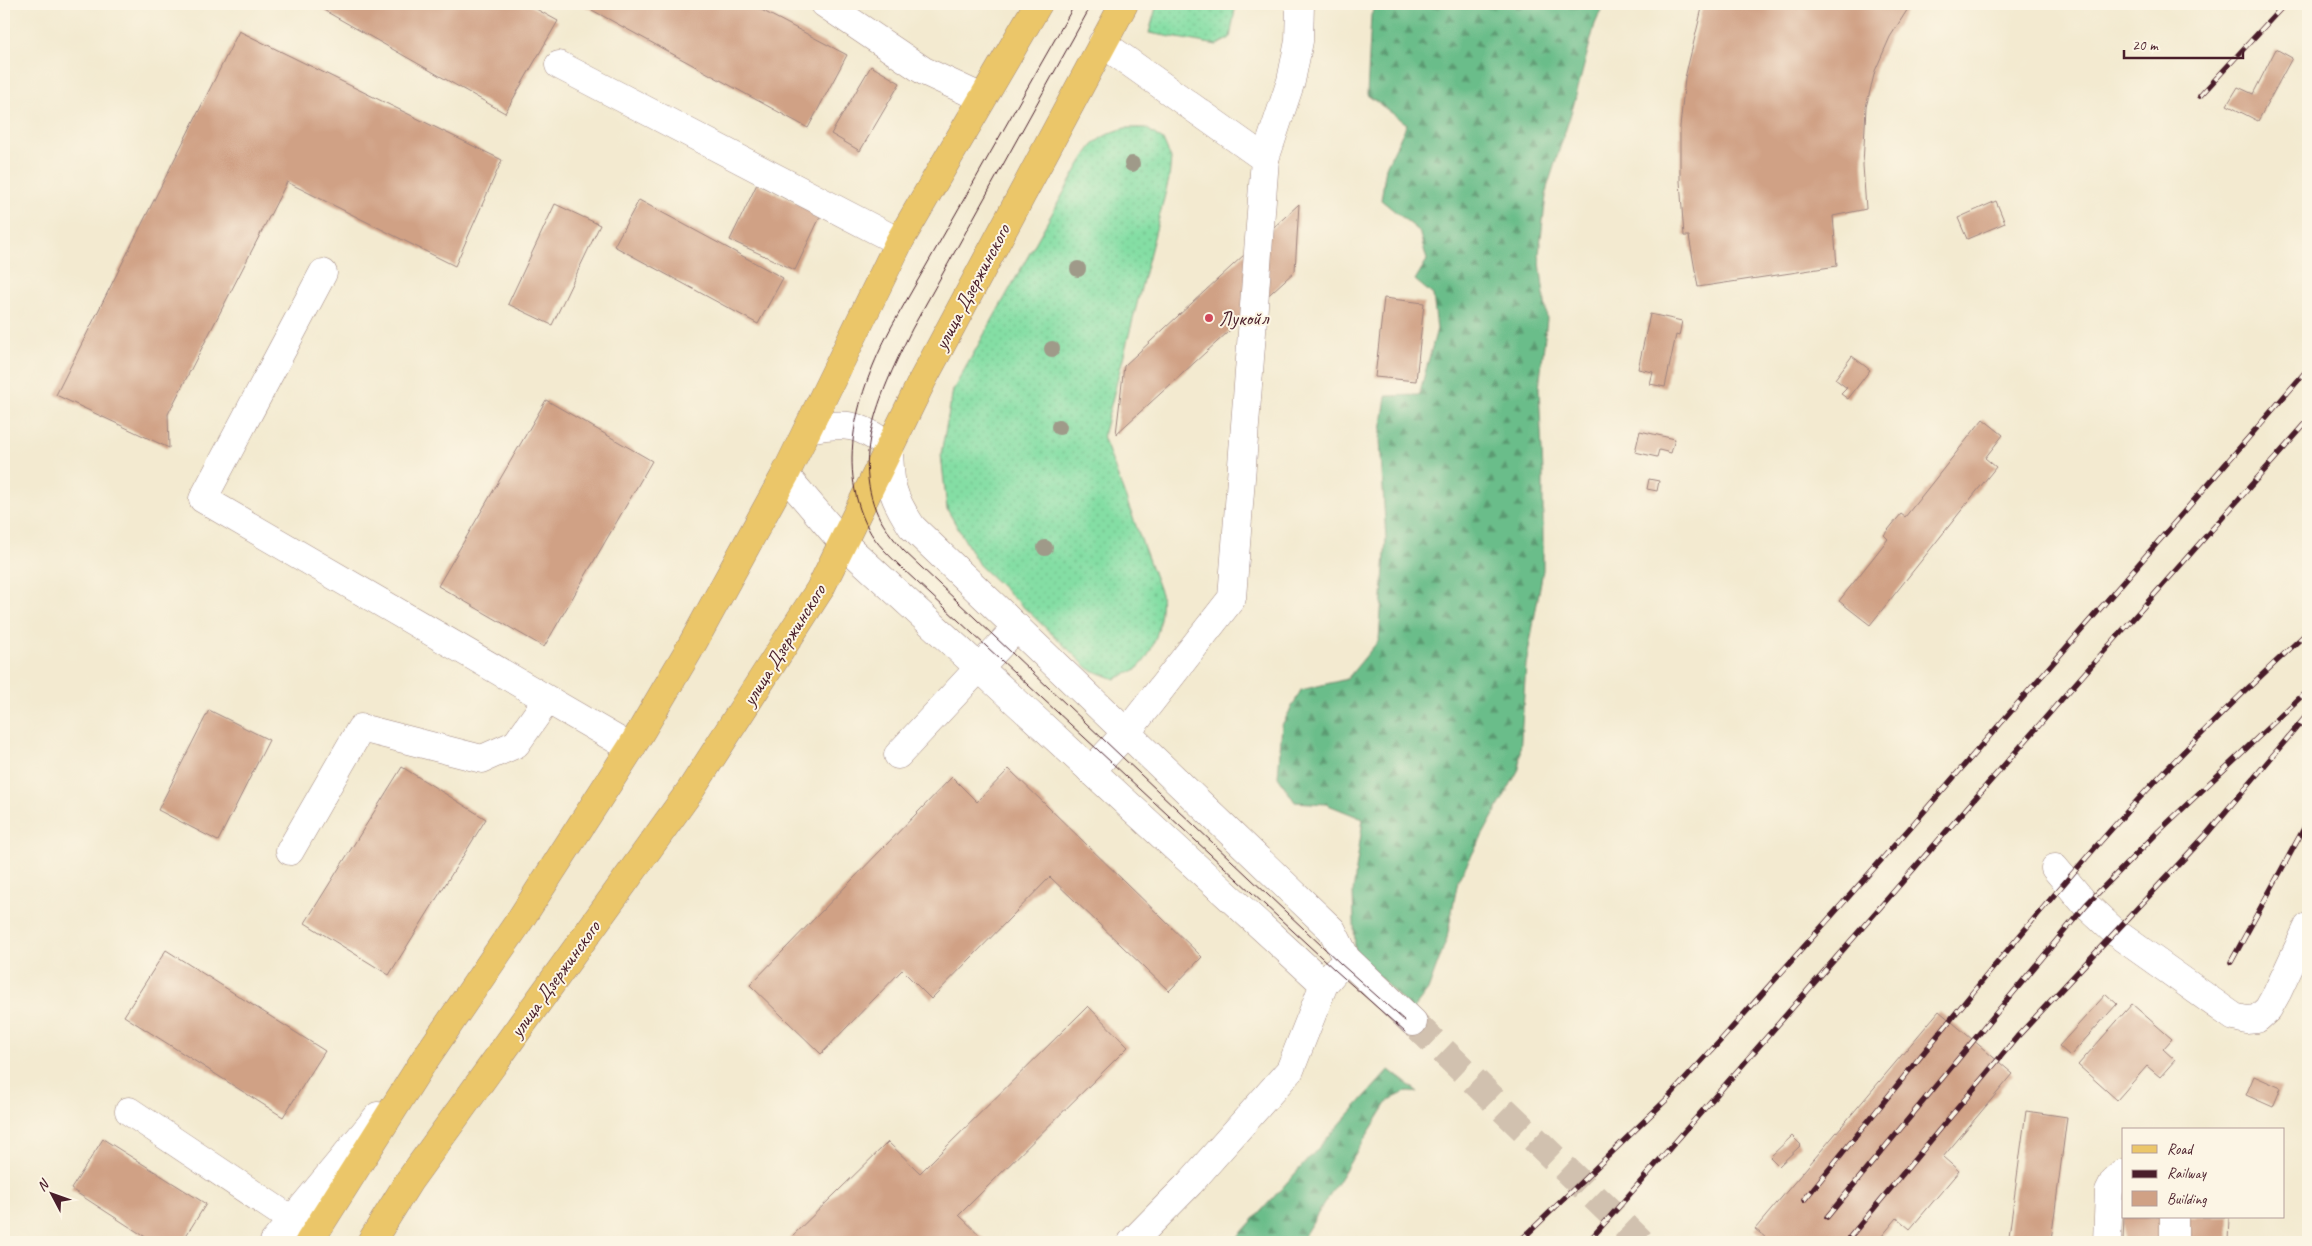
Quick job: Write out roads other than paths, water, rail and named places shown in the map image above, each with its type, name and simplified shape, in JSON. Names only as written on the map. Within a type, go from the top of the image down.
[{"type":"main road","points":[[309,1242],[423,1062],[518,923],[632,748],[785,475],[899,242],[1038,4]]},
{"type":"main road","name":"улица Дзержинского","points":[[372,1242],[409,1181],[690,791],[820,589],[922,381],[1124,4]]},
{"type":"lane","points":[[824,4],[924,71],[982,98]]},
{"type":"lane","points":[[1091,771],[1127,732],[1232,598],[1265,159],[1291,81],[1299,40],[1300,4]]},
{"type":"lane","points":[[1102,43],[1265,159]]},
{"type":"lane","points":[[559,65],[899,242]]},
{"type":"lane","points":[[323,272],[203,499],[632,748]]},
{"type":"lane","points":[[808,429],[835,424],[855,427],[872,434],[889,447],[890,479],[895,502],[912,527],[1332,930],[1346,958],[1413,1022]]},
{"type":"lane","points":[[785,475],[843,544],[1324,984]]},
{"type":"lane","points":[[898,755],[1017,628]]},
{"type":"lane","points":[[290,851],[361,728],[482,759],[516,744],[547,700]]},
{"type":"lane","points":[[2054,868],[2086,906],[2116,933],[2234,1017],[2256,1019],[2268,1009],[2308,927]]},
{"type":"lane","points":[[1132,1242],[1190,1183],[1290,1070],[1324,984],[1346,958]]},
{"type":"lane","points":[[274,1242],[423,1062]]},
{"type":"lane","points":[[129,1111],[292,1220]]},
{"type":"lane","points":[[2107,1242],[2109,1192],[2114,1181],[2122,1174]]},
{"type":"lane","points":[[2174,1218],[2174,1242]]},
{"type":"tunnel","points":[[1413,1022],[1641,1242]]},
{"type":"tram line","points":[[1075,4],[893,324],[870,372],[855,424],[852,451],[853,477],[858,503],[871,534],[903,569],[1335,970],[1405,1032]]},
{"type":"tram line","points":[[1092,4],[912,329],[892,371],[875,416],[867,462],[869,485],[875,508],[884,525],[903,550],[1341,964],[1405,1021]]},
{"type":"railway","points":[[2200,96],[2285,4]]},
{"type":"railway","points":[[1519,1242],[1666,1100],[1721,1040],[1908,830],[2308,369]]},
{"type":"railway","points":[[1588,1242],[2061,700],[2308,421]]},
{"type":"railway","points":[[1804,1200],[2091,852],[2197,738],[2308,632]]},
{"type":"railway","points":[[1827,1217],[2086,905],[2159,831],[2308,690]]},
{"type":"railway","points":[[1850,1237],[2017,1037],[2205,836],[2308,714]]},
{"type":"railway","points":[[2231,962],[2308,821]]},
{"type":"place","name":"Лукойл","points":[[1209,318]]}]
